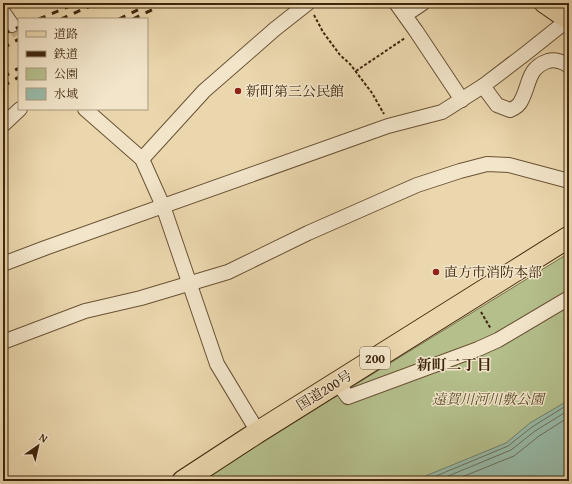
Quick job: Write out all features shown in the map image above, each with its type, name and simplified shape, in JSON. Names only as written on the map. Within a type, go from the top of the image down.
[{"type":"highway","name":"国道200号","points":[[183,481],[337,382],[569,237]]},
{"type":"main road","points":[[543,3],[569,20]]},
{"type":"street","points":[[142,159],[204,91],[275,29],[308,3]]},
{"type":"street","points":[[396,3],[462,100]]},
{"type":"street","points":[[405,15],[423,3]]},
{"type":"street","points":[[3,12],[12,24]]},
{"type":"street","points":[[3,264],[388,126],[442,112],[483,86],[569,20]]},
{"type":"street","points":[[483,86],[497,105],[510,110],[516,107],[522,100],[530,76],[542,63],[552,60],[565,63],[569,66]]},
{"type":"street","points":[[3,125],[19,110]]},
{"type":"street","points":[[87,110],[142,159],[163,206],[217,364],[258,432]]},
{"type":"street","points":[[3,342],[86,311],[141,298],[228,272],[308,233],[417,185],[460,171],[487,164],[509,165],[569,181]]},
{"type":"street","points":[[337,382],[348,397],[478,349],[498,340],[569,298]]},
{"type":"path","points":[[308,3],[323,32],[340,55],[350,64],[372,92],[383,112],[388,126]]},
{"type":"path","points":[[356,71],[416,31]]},
{"type":"green space","name":"遠賀川河川敷公園","points":[[569,253],[569,481],[200,481],[249,450]]},
{"type":"water","points":[[569,400],[569,481],[417,481],[423,477],[506,443],[530,423]]},
{"type":"tunnel","points":[[12,25],[18,32]]},
{"type":"railway","points":[[41,18],[77,3]]},
{"type":"railway","points":[[63,18],[97,3]]},
{"type":"railway","points":[[121,18],[152,3]]},
{"type":"railway","points":[[135,18],[166,3]]},
{"type":"railway","points":[[3,34],[18,27]]},
{"type":"railway","points":[[3,48],[18,40]]},
{"type":"railway","points":[[3,77],[18,69]]},
{"type":"railway","points":[[3,86],[18,78]]},
{"type":"place","name":"新町第三公民館","points":[[238,91]]},
{"type":"place","name":"直方市消防本部","points":[[436,272]]},
{"type":"district","name":"新町二丁目","points":[[454,364]]}]
